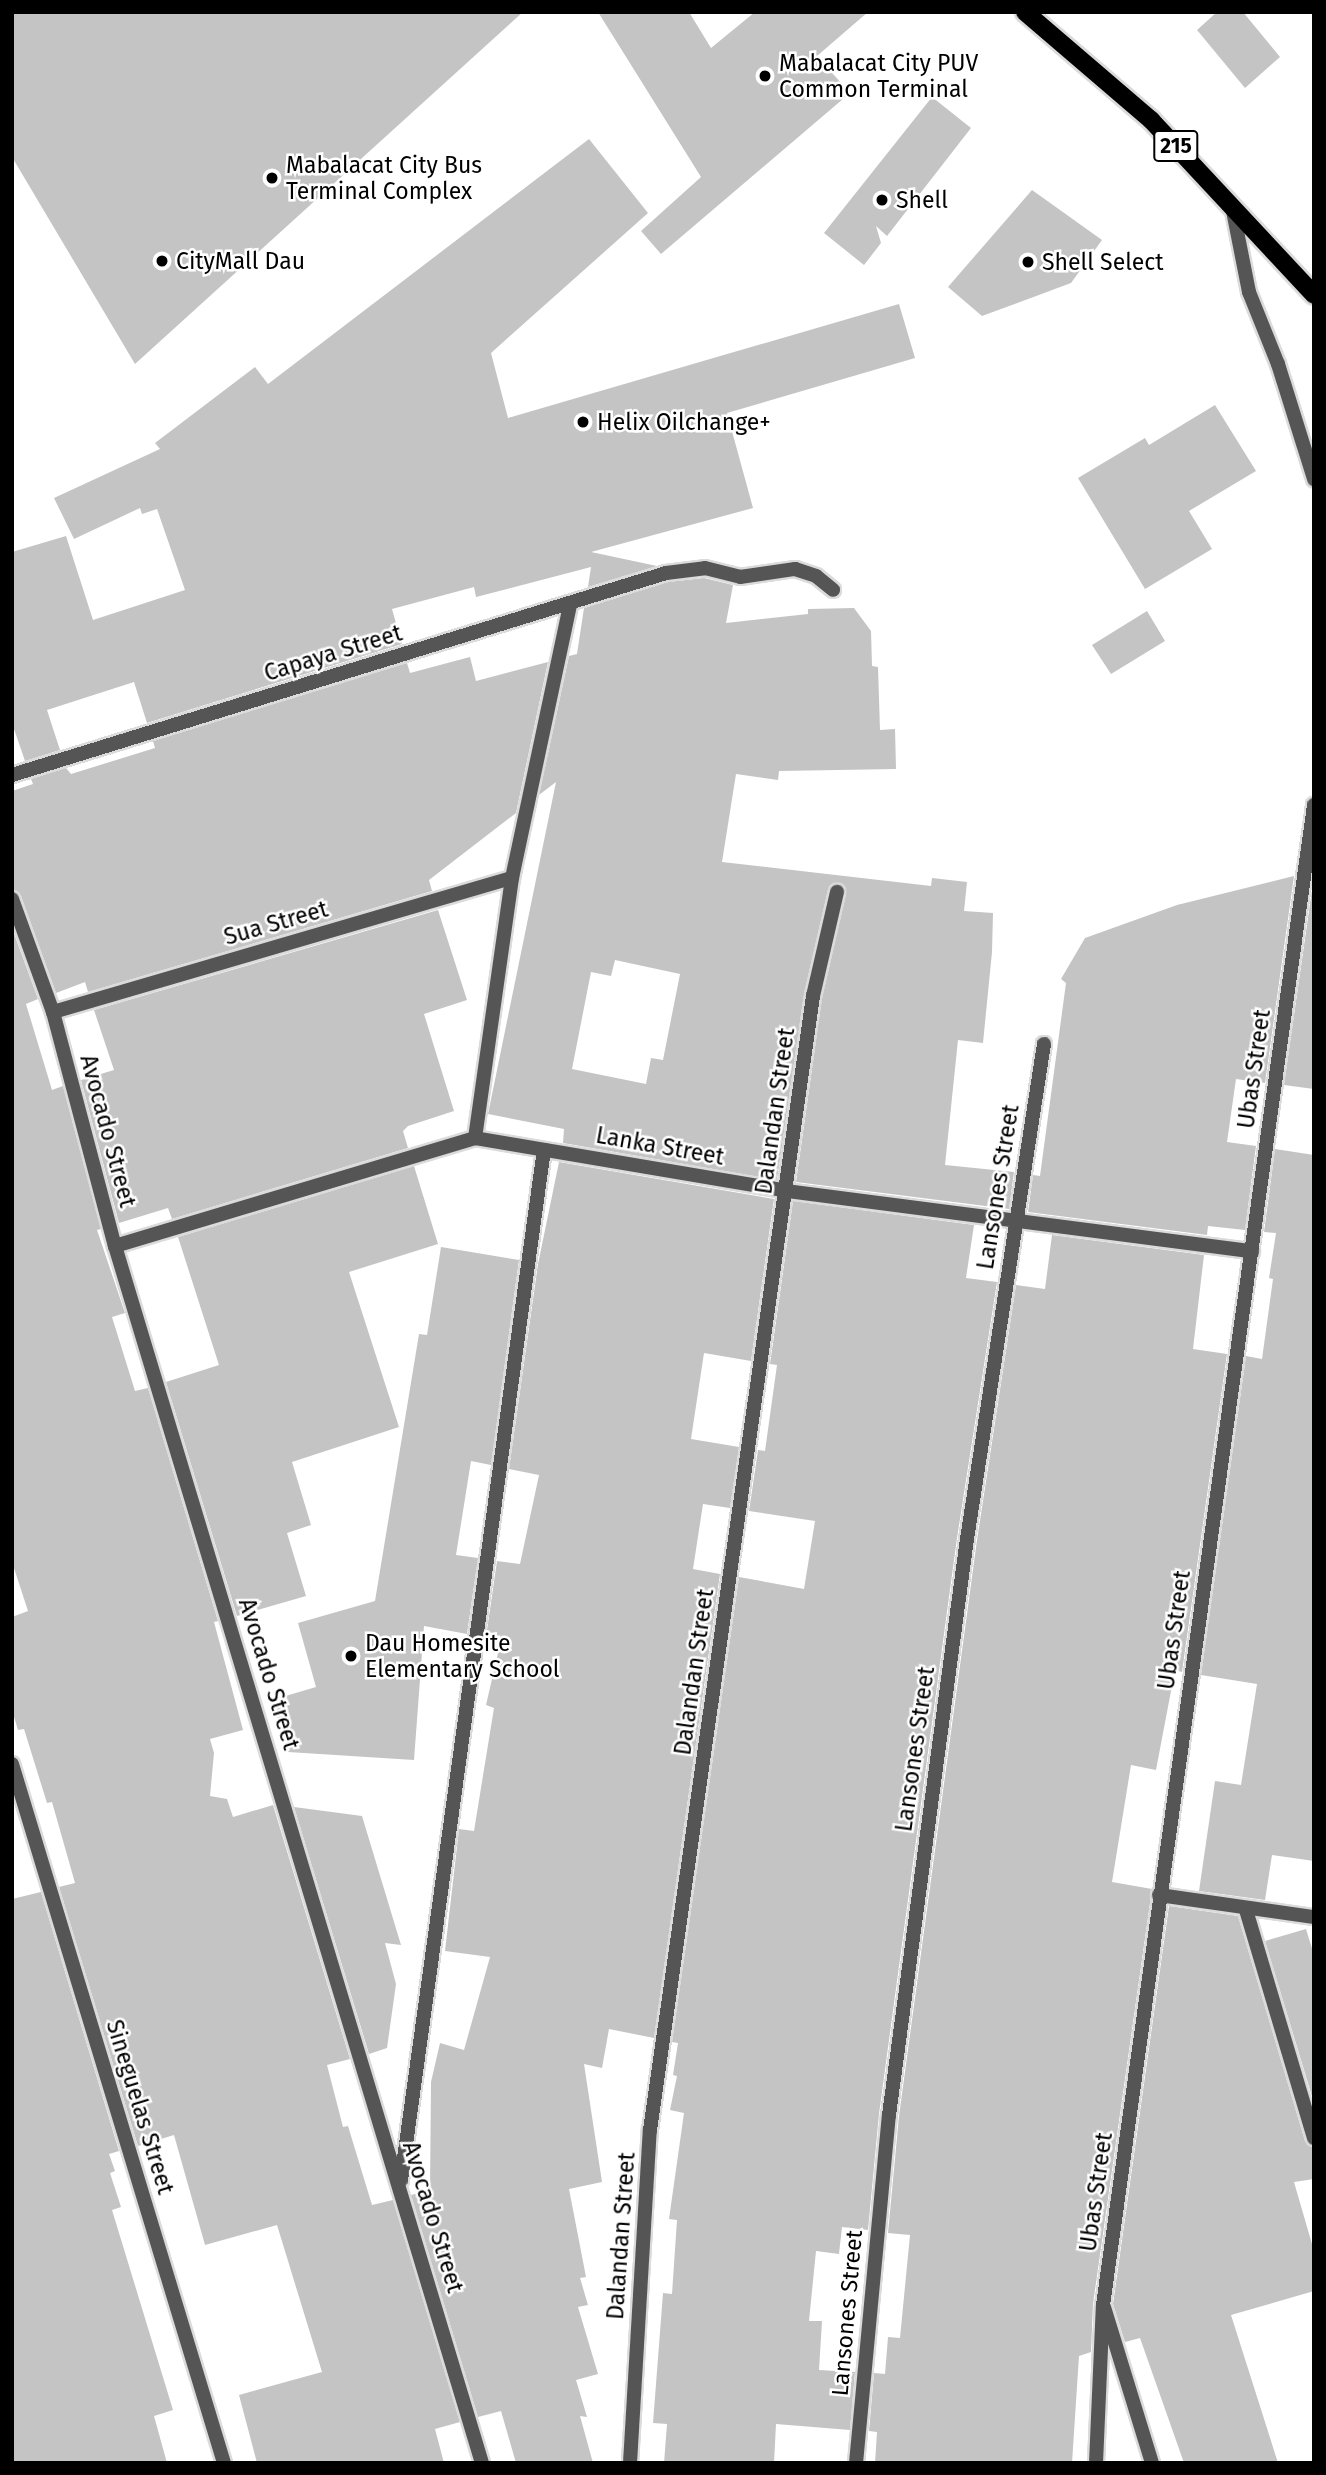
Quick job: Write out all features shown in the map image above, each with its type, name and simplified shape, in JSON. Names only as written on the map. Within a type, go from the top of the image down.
[{"type":"main road","name":"215","points":[[1025,12],[1151,120],[1314,295]]},
{"type":"street","points":[[1232,206],[1249,292],[1282,376],[1314,479]]},
{"type":"street","name":"Capaya Street","points":[[12,775],[666,573],[705,568],[740,578],[795,569],[816,576],[833,590]]},
{"type":"street","points":[[475,1138],[512,878],[570,604]]},
{"type":"street","name":"Ubas Street","points":[[1096,2463],[1103,2305],[1314,805]]},
{"type":"street","name":"Sua Street","points":[[52,1012],[512,878]]},
{"type":"street","name":"Dalandan Street","points":[[629,2463],[650,2130],[813,996],[837,892]]},
{"type":"street","name":"Avocado Street","points":[[12,899],[52,1012],[116,1246],[482,2463]]},
{"type":"street","name":"Lansones Street","points":[[856,2463],[889,2115],[967,1539],[1044,1044]]},
{"type":"street","name":"Lanka Street","points":[[116,1246],[475,1138],[787,1191],[1015,1224],[1252,1251]]},
{"type":"street","points":[[400,2185],[544,1150]]},
{"type":"street","name":"Sineguelas Street","points":[[12,1764],[224,2463]]},
{"type":"street","points":[[1159,1895],[1246,1910],[1314,1917]]},
{"type":"street","points":[[1246,1910],[1314,2138]]},
{"type":"street","points":[[1103,2305],[1152,2463]]},
{"type":"building","name":"CityMall Dau","points":[[12,12],[523,12],[135,364],[12,157]]},
{"type":"building","points":[[598,12],[689,12],[711,48],[755,12],[868,12],[817,56],[850,93],[661,254],[641,231],[701,177]]},
{"type":"building","points":[[1217,12],[1243,12],[1280,57],[1245,88],[1197,30]]},
{"type":"building","name":"Shell","points":[[932,97],[971,128],[887,236],[876,226],[881,243],[864,265],[824,233]]},
{"type":"building","points":[[589,139],[648,213],[491,353],[508,418],[899,304],[915,358],[727,413],[753,508],[591,552],[657,566],[588,587],[591,567],[476,597],[474,587],[392,609],[402,644],[147,723],[134,682],[47,710],[60,750],[25,761],[12,723],[12,552],[66,536],[93,620],[185,590],[157,509],[142,514],[140,508],[74,539],[54,498],[160,449],[155,443],[255,367],[268,384]]},
{"type":"building","name":"Shell Select","points":[[1032,190],[1102,240],[1071,283],[982,316],[948,287]]},
{"type":"building","points":[[1215,405],[1256,471],[1189,511],[1212,549],[1145,589],[1078,478],[1145,438],[1149,445]]},
{"type":"building","points":[[704,578],[733,585],[726,623],[808,614],[808,609],[854,608],[871,631],[872,666],[878,667],[880,730],[895,729],[896,769],[779,771],[778,780],[736,774],[722,862],[931,886],[932,878],[967,882],[964,911],[993,913],[983,1043],[958,1040],[945,1165],[1014,1172],[1009,1209],[796,1182],[822,998],[846,894],[838,883],[828,890],[804,994],[777,1180],[563,1143],[564,1129],[488,1114],[556,782],[539,795],[569,656],[577,654],[584,608],[668,582]],"holes":[[[615,960],[680,974],[663,1060],[651,1058],[646,1084],[572,1069],[591,972],[611,976]]]},
{"type":"building","points":[[1147,611],[1165,641],[1111,674],[1092,645]]},
{"type":"building","points":[[470,657],[476,681],[548,662],[516,813],[429,880],[432,891],[88,992],[85,982],[56,993],[21,896],[12,890],[12,791],[33,784],[31,779],[66,768],[71,774],[155,748],[153,741],[407,663],[410,673]]},
{"type":"building","points":[[1294,876],[1265,1083],[1236,1079],[1227,1142],[1256,1146],[1245,1230],[1208,1226],[1207,1235],[1028,1212],[1033,1175],[1040,1176],[1066,983],[1061,979],[1085,938],[1177,905]]},
{"type":"building","points":[[1314,876],[1314,1089],[1284,1085]]},
{"type":"building","points":[[438,910],[467,1000],[424,1014],[454,1111],[408,1126],[403,1131],[408,1148],[172,1219],[168,1208],[119,1223],[81,1080],[114,1070],[94,1010]]},
{"type":"building","points":[[12,928],[38,999],[26,1004],[52,1090],[63,1086],[101,1229],[97,1230],[125,1313],[112,1317],[135,1391],[148,1388],[218,1621],[214,1622],[243,1730],[210,1739],[214,1753],[210,1796],[227,1799],[233,1817],[273,1805],[350,2059],[327,2065],[343,2127],[348,2126],[372,2205],[393,2200],[460,2422],[435,2429],[444,2463],[257,2463],[239,2395],[322,2372],[277,2225],[205,2245],[174,2135],[138,2146],[59,1887],[75,1883],[52,1802],[47,1803],[24,1729],[18,1730],[12,1710],[12,1617],[28,1611],[12,1562]]},
{"type":"building","points":[[1275,1149],[1314,1155],[1314,1861],[1272,1855],[1265,1900],[1199,1891],[1215,1781],[1241,1785],[1257,1684],[1201,1675],[1246,1356],[1262,1359],[1276,1233],[1264,1232]]},
{"type":"building","points":[[559,1162],[774,1199],[751,1361],[704,1353],[691,1439],[739,1447],[730,1508],[703,1504],[693,1569],[720,1574],[654,2038],[609,2029],[602,2068],[584,2064],[602,2182],[569,2189],[586,2277],[580,2278],[588,2305],[578,2307],[598,2374],[576,2380],[587,2417],[580,2416],[593,2463],[516,2463],[501,2411],[478,2417],[411,2195],[430,2190],[431,2082],[440,2043],[464,2050],[490,1957],[445,1951],[459,1829],[474,1831],[494,1708],[486,1705],[501,1640],[486,1637],[497,1561],[520,1564],[539,1475],[509,1469],[538,1264]]},
{"type":"building","points":[[414,1166],[438,1244],[349,1272],[399,1427],[292,1462],[311,1525],[287,1533],[306,1596],[237,1616],[166,1382],[219,1365],[178,1237]]},
{"type":"building","points":[[793,1201],[974,1225],[966,1278],[997,1282],[957,1538],[879,2114],[868,2230],[842,2227],[839,2254],[816,2251],[809,2321],[822,2321],[819,2370],[855,2372],[850,2430],[776,2424],[774,2463],[664,2463],[667,2424],[653,2423],[663,2293],[672,2294],[677,2220],[669,2219],[684,2113],[670,2110],[677,2076],[673,2075],[678,2043],[672,2042],[739,1577],[804,1589],[815,1521],[749,1511],[758,1450],[765,1451],[777,1365],[770,1364]]},
{"type":"building","points":[[1052,1235],[1204,1255],[1193,1349],[1227,1354],[1182,1672],[1175,1670],[1156,1770],[1131,1765],[1112,1882],[1152,1889],[1093,2304],[1091,2352],[1079,2356],[1072,2463],[875,2463],[877,2432],[869,2431],[874,2373],[885,2374],[888,2337],[900,2338],[910,2235],[888,2233],[899,2116],[977,1540],[1016,1285],[1045,1289]]},
{"type":"building","points":[[441,1247],[519,1260],[491,1465],[471,1461],[456,1555],[478,1558],[467,1634],[424,1626],[414,1760],[288,1752],[272,1700],[316,1687],[298,1623],[375,1601],[419,1334],[427,1335]]},
{"type":"building","points":[[294,1807],[362,1816],[401,1945],[385,1943],[396,1984],[387,2048],[369,2054]]},
{"type":"building","points":[[41,1892],[119,2151],[109,2154],[115,2171],[110,2173],[121,2207],[112,2210],[173,2410],[154,2416],[167,2463],[12,2463],[12,1899]]},
{"type":"building","points":[[1169,1906],[1238,1916],[1305,2141],[1314,2147],[1314,2179],[1294,2182],[1314,2251],[1314,2291],[1231,2315],[1278,2463],[1184,2463],[1140,2338],[1125,2342],[1113,2304]]},
{"type":"building","points":[[1306,1929],[1314,1955],[1314,2103],[1265,1941]]},
{"type":"place","name":"Mabalacat City PUV Common Terminal","points":[[765,76]]},
{"type":"place","name":"Mabalacat City Bus Terminal Complex","points":[[272,178]]},
{"type":"place","name":"Shell","points":[[882,200]]},
{"type":"place","name":"CityMall Dau","points":[[162,261]]},
{"type":"place","name":"Shell Select","points":[[1028,262]]},
{"type":"place","name":"Helix Oilchange+","points":[[583,422]]},
{"type":"place","name":"Dau Homesite Elementary School","points":[[351,1656]]}]
